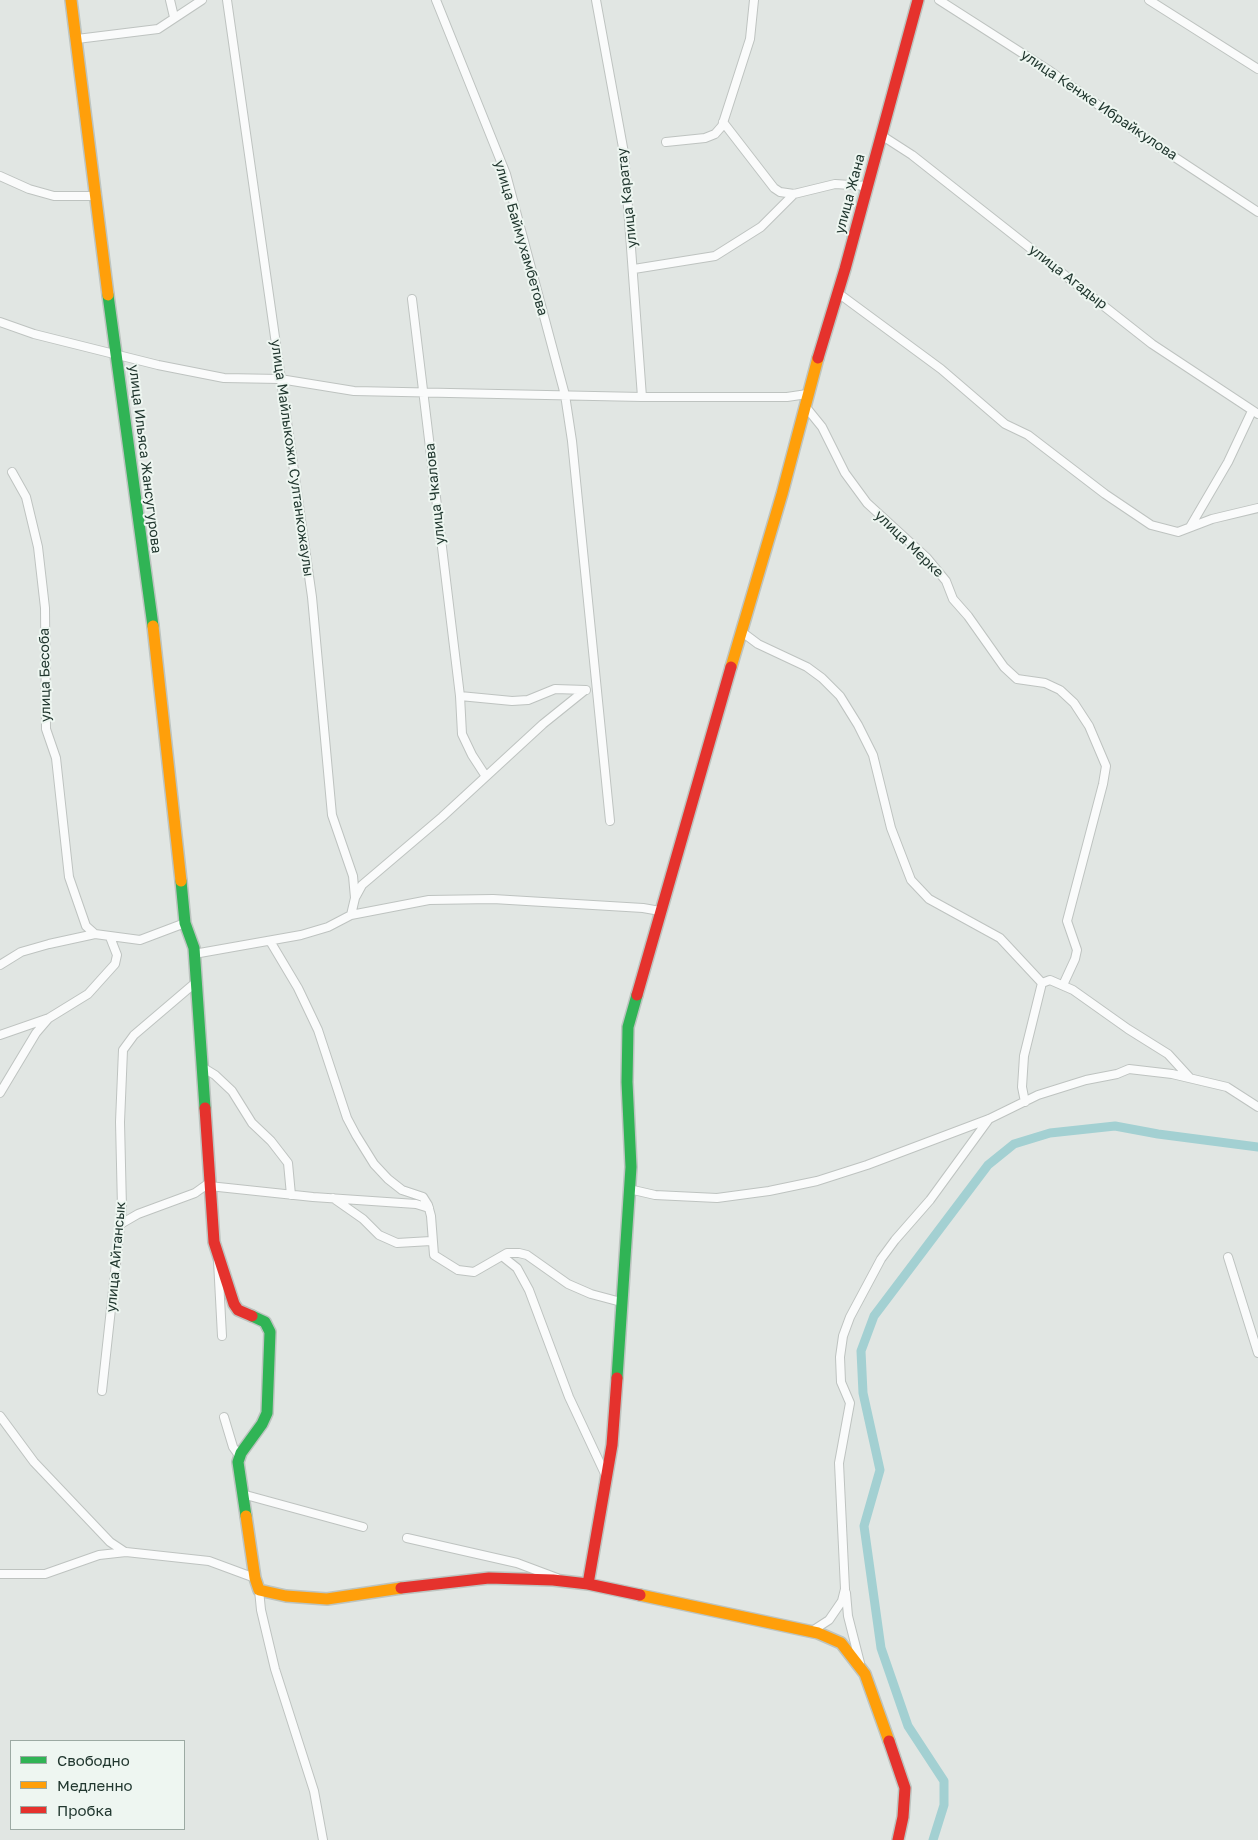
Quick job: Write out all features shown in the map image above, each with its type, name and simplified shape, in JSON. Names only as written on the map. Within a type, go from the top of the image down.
[{"type":"street","name":"улица Ильяса Жансугурова","points":[[71,0],[116,355],[158,663],[185,923],[194,954],[214,1242],[234,1304],[238,1310],[265,1322],[270,1332],[267,1413],[262,1424],[240,1456]]},
{"type":"street","points":[[170,0],[174,17]]},
{"type":"street","points":[[77,39],[158,29],[202,0]]},
{"type":"street","name":"улица Майлыкожи Султанкожаулы","points":[[227,0],[280,379],[287,408],[312,598],[332,815],[353,876],[355,898],[352,914]]},
{"type":"street","name":"улица Баймухамбетова","points":[[436,0],[506,174],[565,395],[572,441],[610,820]]},
{"type":"street","name":"улица Каратау","points":[[596,0],[624,153],[642,397]]},
{"type":"street","points":[[666,142],[705,138],[715,134],[724,122],[750,39],[754,0]]},
{"type":"street","name":"улица Жана","points":[[588,1584],[612,1445],[629,1189],[630,1126],[626,1043],[633,1008],[742,632],[918,0]]},
{"type":"street","name":"улица Кенже Ибрайкулова","points":[[939,0],[1050,71],[1138,133],[1258,212]]},
{"type":"street","points":[[1149,0],[1258,69]]},
{"type":"street","points":[[724,122],[774,188],[787,194],[835,184],[867,186]]},
{"type":"street","name":"улица Агадыр","points":[[881,136],[912,155],[1152,344],[1255,413]]},
{"type":"street","points":[[0,176],[29,189],[54,196],[97,196]]},
{"type":"street","points":[[634,269],[715,256],[761,227],[794,194]]},
{"type":"street","points":[[838,292],[941,369],[1005,424],[1028,435],[1105,494],[1151,525],[1178,532],[1212,519],[1258,508]]},
{"type":"street","name":"улица Чкалова","points":[[412,299],[425,393],[459,692],[462,734],[485,776]]},
{"type":"street","points":[[0,322],[34,334],[116,355],[224,378],[280,379],[354,391],[642,397],[787,397],[806,400]]},
{"type":"street","name":"улица Мерке","points":[[806,400],[846,473],[867,503],[927,558],[946,581],[953,600],[968,616],[1004,667],[1017,679],[1045,683],[1060,690],[1074,703],[1089,726],[1106,766],[1067,921],[1076,950],[1076,959],[1062,985]]},
{"type":"street","points":[[1190,527],[1255,413]]},
{"type":"street","name":"улица Бесоба","points":[[12,472],[26,497],[38,547],[44,608],[46,730],[56,758],[69,877],[86,926],[95,934]]},
{"type":"street","points":[[742,632],[758,644],[807,667],[822,678],[840,696],[873,755],[891,828],[911,880],[929,899],[1000,938],[1042,983]]},
{"type":"street","points":[[459,692],[512,701],[528,700],[554,689],[586,690],[597,687]]},
{"type":"street","points":[[355,898],[362,885],[435,823],[543,724],[586,690]]},
{"type":"street","points":[[194,954],[302,935],[328,927],[352,914],[429,900],[493,899],[643,908],[660,911]]},
{"type":"street","points":[[0,965],[21,952],[36,947],[95,934],[140,940],[185,923]]},
{"type":"street","points":[[0,1035],[49,1018],[88,994],[115,964],[117,955],[110,937]]},
{"type":"street","points":[[270,941],[298,988],[318,1030],[347,1118],[356,1135],[374,1164],[388,1179],[402,1190],[423,1197],[429,1208],[434,1255],[458,1270],[474,1272],[502,1256],[519,1253],[527,1255],[568,1284],[590,1294],[621,1302]]},
{"type":"street","points":[[1042,983],[1050,980],[1062,985],[1168,1054],[1190,1078]]},
{"type":"street","name":"улица Айтансык","points":[[102,1391],[122,1208],[120,1122],[123,1050],[127,1043],[195,983]]},
{"type":"street","points":[[1025,1102],[1022,1087],[1024,1056],[1042,983]]},
{"type":"street","points":[[0,1093],[36,1033],[49,1018]]},
{"type":"street","points":[[202,1067],[215,1074],[232,1091],[252,1123],[271,1141],[288,1163],[291,1195]]},
{"type":"street","points":[[629,1189],[655,1195],[717,1198],[769,1192],[817,1181],[867,1165],[989,1119],[1038,1095],[1086,1080],[1117,1074],[1129,1069],[1145,1069],[1227,1087],[1258,1107]]},
{"type":"street","points":[[898,1840],[903,1817],[904,1788],[861,1667],[848,1616],[839,1463],[850,1403],[842,1382],[840,1357],[843,1336],[850,1317],[881,1260],[895,1240],[930,1200],[989,1119]]},
{"type":"street","points":[[119,1225],[138,1214],[195,1193],[209,1185],[291,1195],[416,1204],[429,1208]]},
{"type":"street","points":[[333,1198],[363,1219],[379,1236],[397,1243],[432,1241]]},
{"type":"street","points":[[217,1252],[222,1336]]},
{"type":"street","points":[[502,1256],[517,1268],[529,1290],[569,1397],[606,1477]]},
{"type":"street","points":[[1228,1257],[1258,1353]]},
{"type":"street","points":[[0,1416],[34,1462],[110,1542],[126,1552]]},
{"type":"street","points":[[224,1417],[233,1447],[240,1456],[239,1477],[255,1578],[270,1647],[286,1706],[314,1791],[323,1840]]},
{"type":"street","points":[[242,1494],[363,1527]]},
{"type":"street","points":[[407,1538],[517,1564],[568,1582]]},
{"type":"street","points":[[0,1574],[45,1574],[99,1555],[126,1552],[209,1561],[255,1578]]},
{"type":"street","points":[[259,1590],[286,1596],[327,1599],[444,1582],[480,1579],[588,1584],[812,1631],[841,1643],[861,1667]]},
{"type":"street","points":[[812,1631],[830,1620],[839,1607],[845,1589]]},
{"type":"waterway","points":[[933,1840],[944,1805],[944,1781],[908,1726],[881,1648],[864,1526],[880,1470],[863,1393],[861,1351],[874,1316],[988,1165],[1014,1144],[1050,1133],[1115,1126],[1158,1134],[1258,1147]]},
{"type":"traffic: fast","points":[[108,295],[153,626]]},
{"type":"traffic: fast","points":[[181,881],[185,923],[194,948],[205,1108]]},
{"type":"traffic: fast","points":[[617,1378],[631,1167],[627,1082],[628,1027],[637,995]]},
{"type":"traffic: fast","points":[[246,1516],[238,1462],[241,1453],[262,1424],[267,1413],[270,1332],[265,1322],[252,1316]]},
{"type":"traffic: slow","points":[[71,0],[108,295]]},
{"type":"traffic: slow","points":[[731,667],[782,494],[818,358]]},
{"type":"traffic: slow","points":[[153,626],[181,881]]},
{"type":"traffic: slow","points":[[246,1516],[255,1578],[259,1590],[286,1596],[327,1599],[401,1588]]},
{"type":"traffic: slow","points":[[640,1595],[818,1633],[841,1643],[865,1674],[889,1741]]},
{"type":"traffic: jam","points":[[818,358],[845,269],[918,0]]},
{"type":"traffic: jam","points":[[637,995],[731,667]]},
{"type":"traffic: jam","points":[[205,1108],[214,1242],[234,1304],[238,1310],[252,1316]]},
{"type":"traffic: jam","points":[[588,1584],[612,1445],[617,1378]]},
{"type":"traffic: jam","points":[[401,1588],[489,1578],[553,1580],[588,1584],[640,1595]]},
{"type":"traffic: jam","points":[[889,1741],[905,1788],[903,1817],[898,1840]]}]
